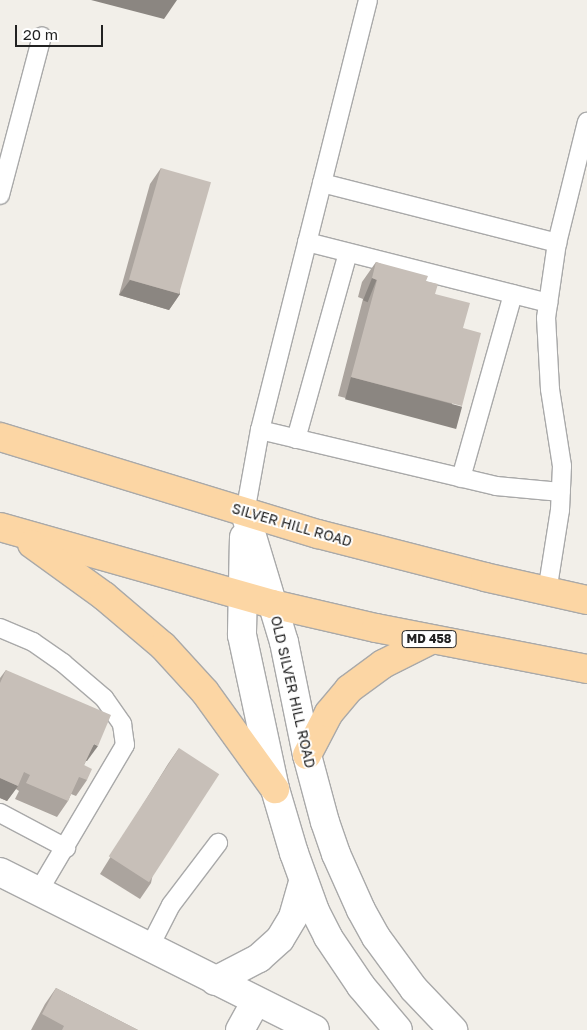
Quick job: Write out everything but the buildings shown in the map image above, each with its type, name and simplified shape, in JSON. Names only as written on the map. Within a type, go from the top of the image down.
[{"type":"main road","name":"SILVER HILL ROAD","points":[[0,438],[318,534],[547,592],[587,600]]},
{"type":"main road","name":"MD 458","points":[[7,529],[272,604],[431,640],[587,669]]},
{"type":"main road","points":[[7,529],[104,596],[163,646],[205,692],[275,789]]},
{"type":"main road","points":[[308,755],[329,713],[349,689],[383,664],[431,640]]},
{"type":"street","points":[[245,513],[242,635],[275,789],[303,882],[314,911],[344,963],[380,1011],[398,1030]]},
{"type":"street","name":"OLD SILVER HILL ROAD","points":[[245,513],[284,642],[308,755],[336,854],[376,937],[408,981],[453,1030]]},
{"type":"street","points":[[0,872],[315,1030]]},
{"type":"street","points":[[215,981],[259,958],[280,940],[292,917],[303,882]]},
{"type":"street","points":[[240,1030],[256,1001]]},
{"type":"lane","points":[[245,513],[260,430],[368,0]]},
{"type":"lane","points":[[0,195],[42,36]]},
{"type":"lane","points":[[547,592],[560,510],[562,466],[550,389],[546,318],[556,243],[587,122]]},
{"type":"lane","points":[[322,183],[556,243]]},
{"type":"lane","points":[[307,242],[548,303]]},
{"type":"lane","points":[[296,439],[348,252]]},
{"type":"lane","points":[[461,478],[513,294]]},
{"type":"lane","points":[[260,430],[496,486],[560,492]]},
{"type":"lane","points":[[0,628],[33,642],[63,663],[104,698],[122,724],[125,745],[66,848],[38,892]]},
{"type":"lane","points":[[0,812],[66,848]]},
{"type":"lane","points":[[149,948],[171,905],[218,843]]}]
